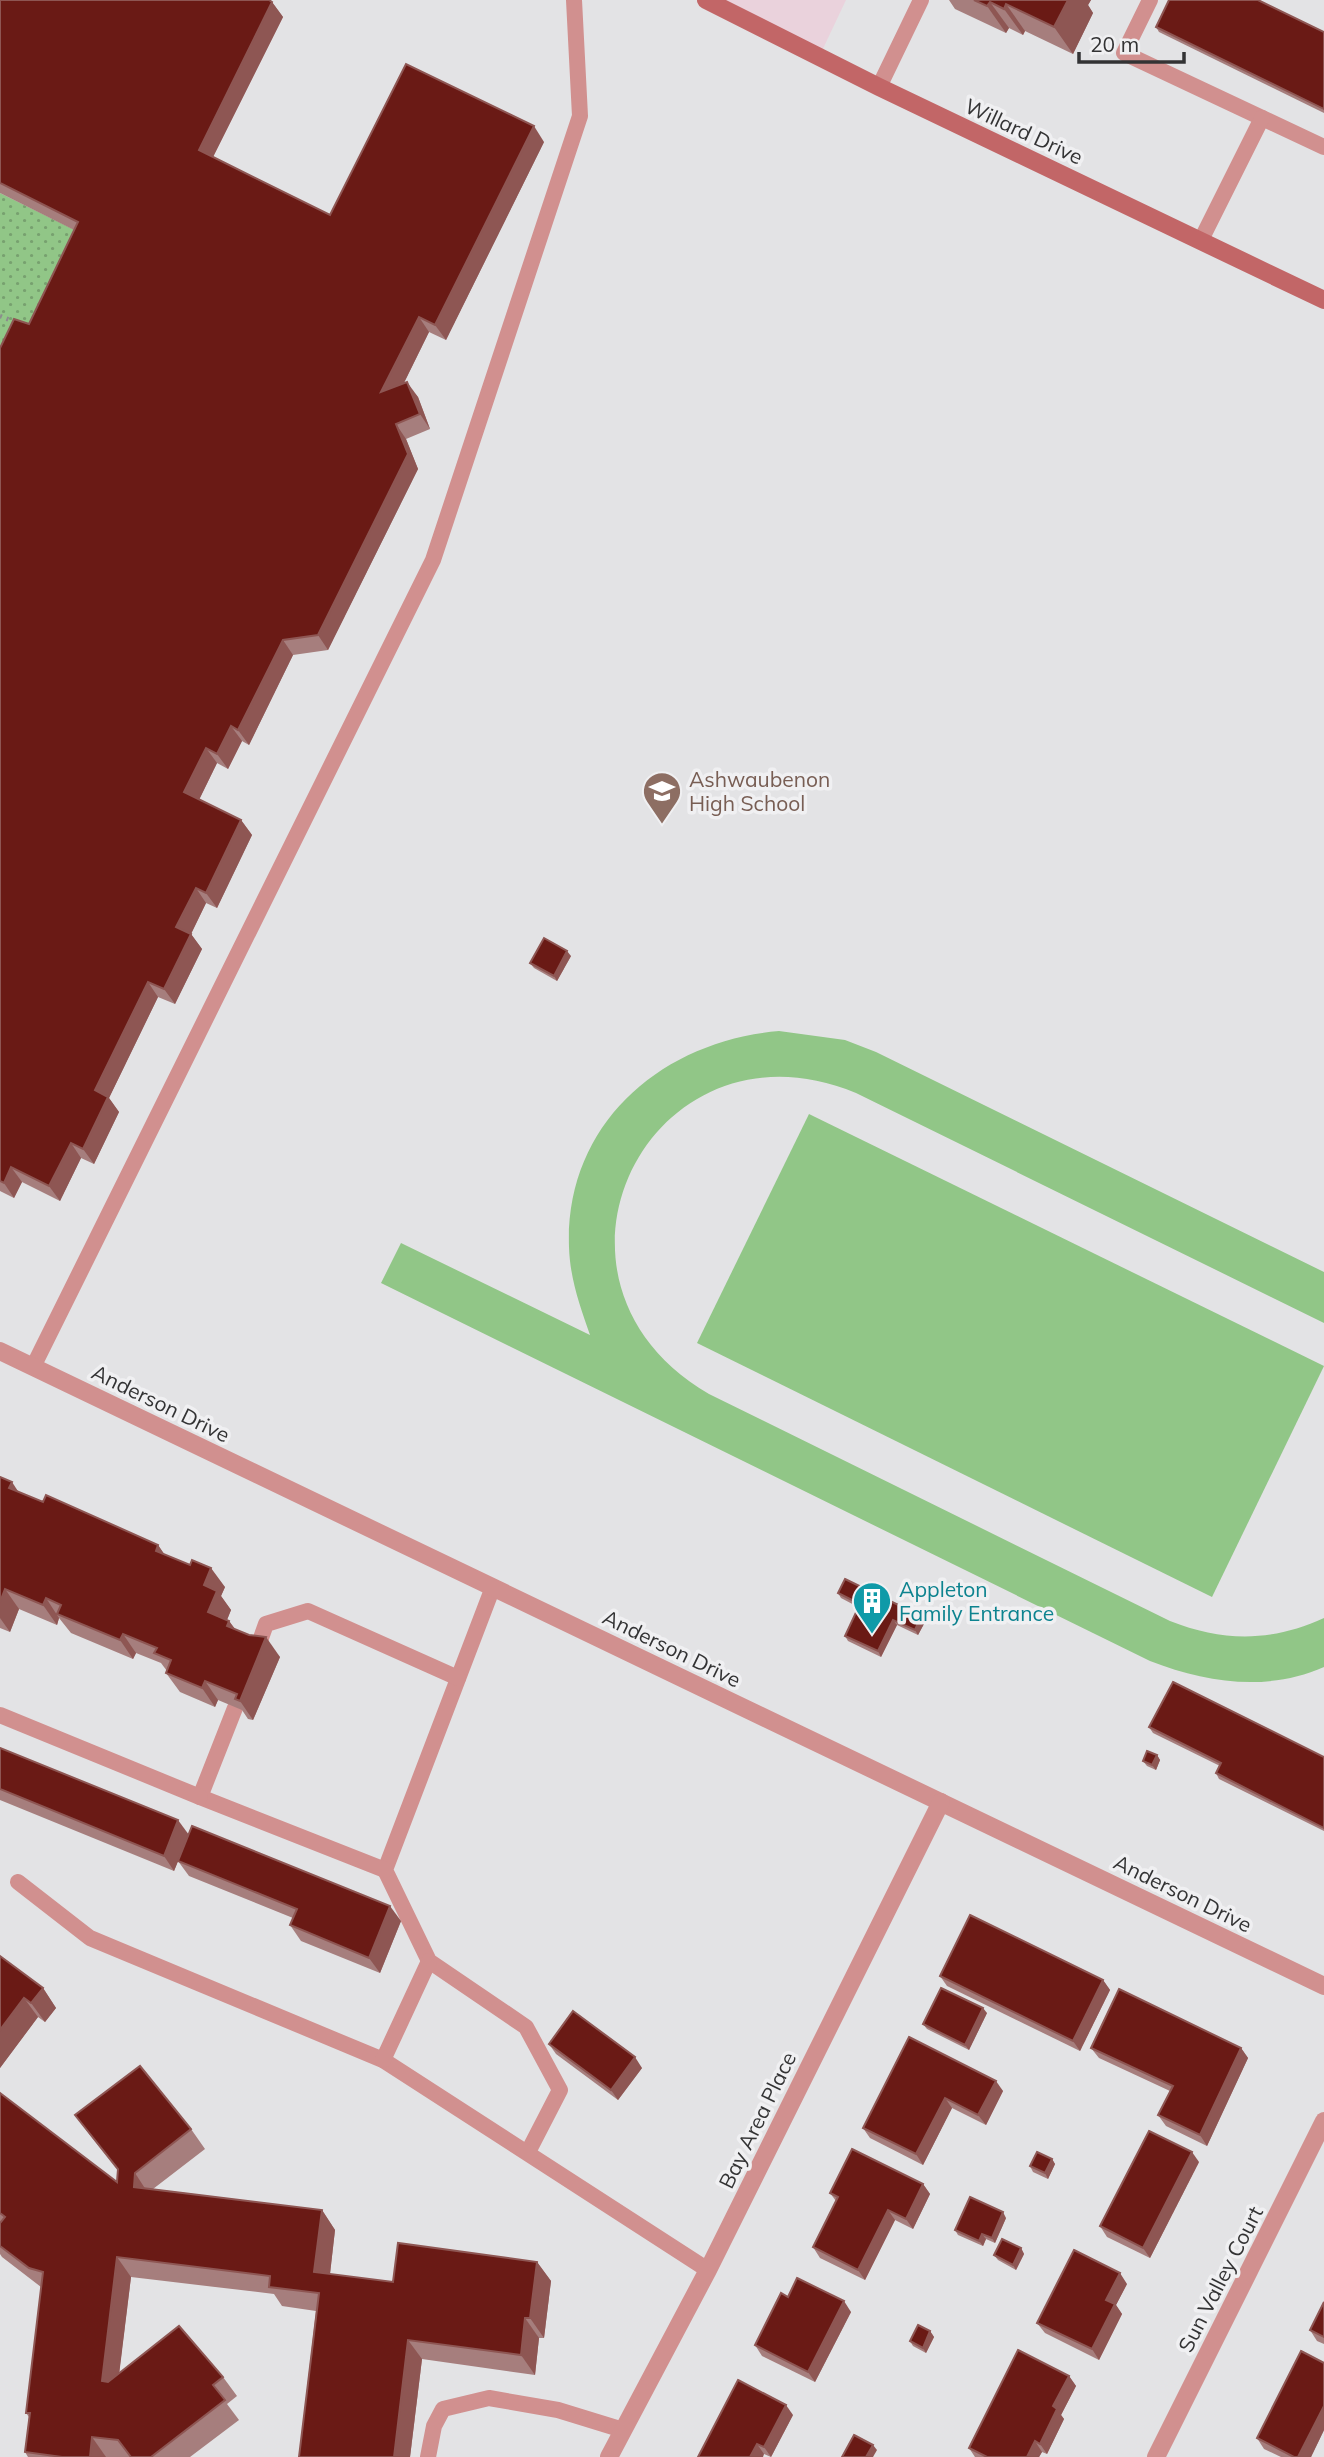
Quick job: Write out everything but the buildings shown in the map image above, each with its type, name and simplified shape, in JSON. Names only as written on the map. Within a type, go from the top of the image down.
[{"type":"street","name":"Willard Drive","points":[[706,0],[879,87],[1324,300]]},
{"type":"street","name":"Anderson Drive","points":[[0,1351],[1324,1986]]},
{"type":"street","name":"Bay Area Place","points":[[609,2457],[708,2270],[941,1802]]},
{"type":"street","name":"Sun Valley Court","points":[[1156,2457],[1324,2121]]},
{"type":"lane","points":[[33,1367],[433,560],[580,116],[574,0]]},
{"type":"lane","points":[[879,87],[921,0]]},
{"type":"lane","points":[[1150,0],[1125,53],[1324,147]]},
{"type":"lane","points":[[1200,240],[1262,118]]},
{"type":"lane","points":[[385,1870],[493,1587]]},
{"type":"lane","points":[[256,1652],[267,1624],[309,1611],[458,1678]]},
{"type":"lane","points":[[200,1797],[235,1708]]},
{"type":"lane","points":[[0,1715],[385,1870],[429,1961],[526,2027],[554,2080],[559,2090],[528,2152]]},
{"type":"lane","points":[[18,1882],[90,1938],[383,2060],[708,2270]]},
{"type":"lane","points":[[383,2060],[429,1961]]},
{"type":"lane","points":[[428,2457],[434,2426],[443,2409],[489,2398],[558,2410],[623,2430]]},
{"type":"path","points":[[0,316],[22,326]]},
{"type":"shaded area","points":[[706,0],[846,0],[820,55]]},
{"type":"green space","points":[[0,193],[89,237],[0,386]]},
{"type":"green space","points":[[779,1031],[845,1040],[876,1052],[1324,1272],[1324,1323],[856,1093],[783,1077],[719,1088],[668,1121],[632,1169],[616,1226],[621,1287],[651,1345],[709,1394],[1170,1621],[1209,1633],[1247,1636],[1285,1632],[1324,1618],[1324,1667],[1281,1680],[1237,1682],[1193,1675],[1150,1661],[381,1283],[401,1243],[590,1335],[573,1281],[569,1247],[572,1203],[584,1162],[603,1127],[629,1096],[660,1071],[696,1052],[736,1038]]},
{"type":"green space","points":[[809,1114],[1324,1366],[1212,1597],[697,1343]]},
{"type":"place","name":"Ashwaubenon High School","points":[[662,825]]},
{"type":"place","name":"Appleton Family Entrance","points":[[872,1635]]}]
